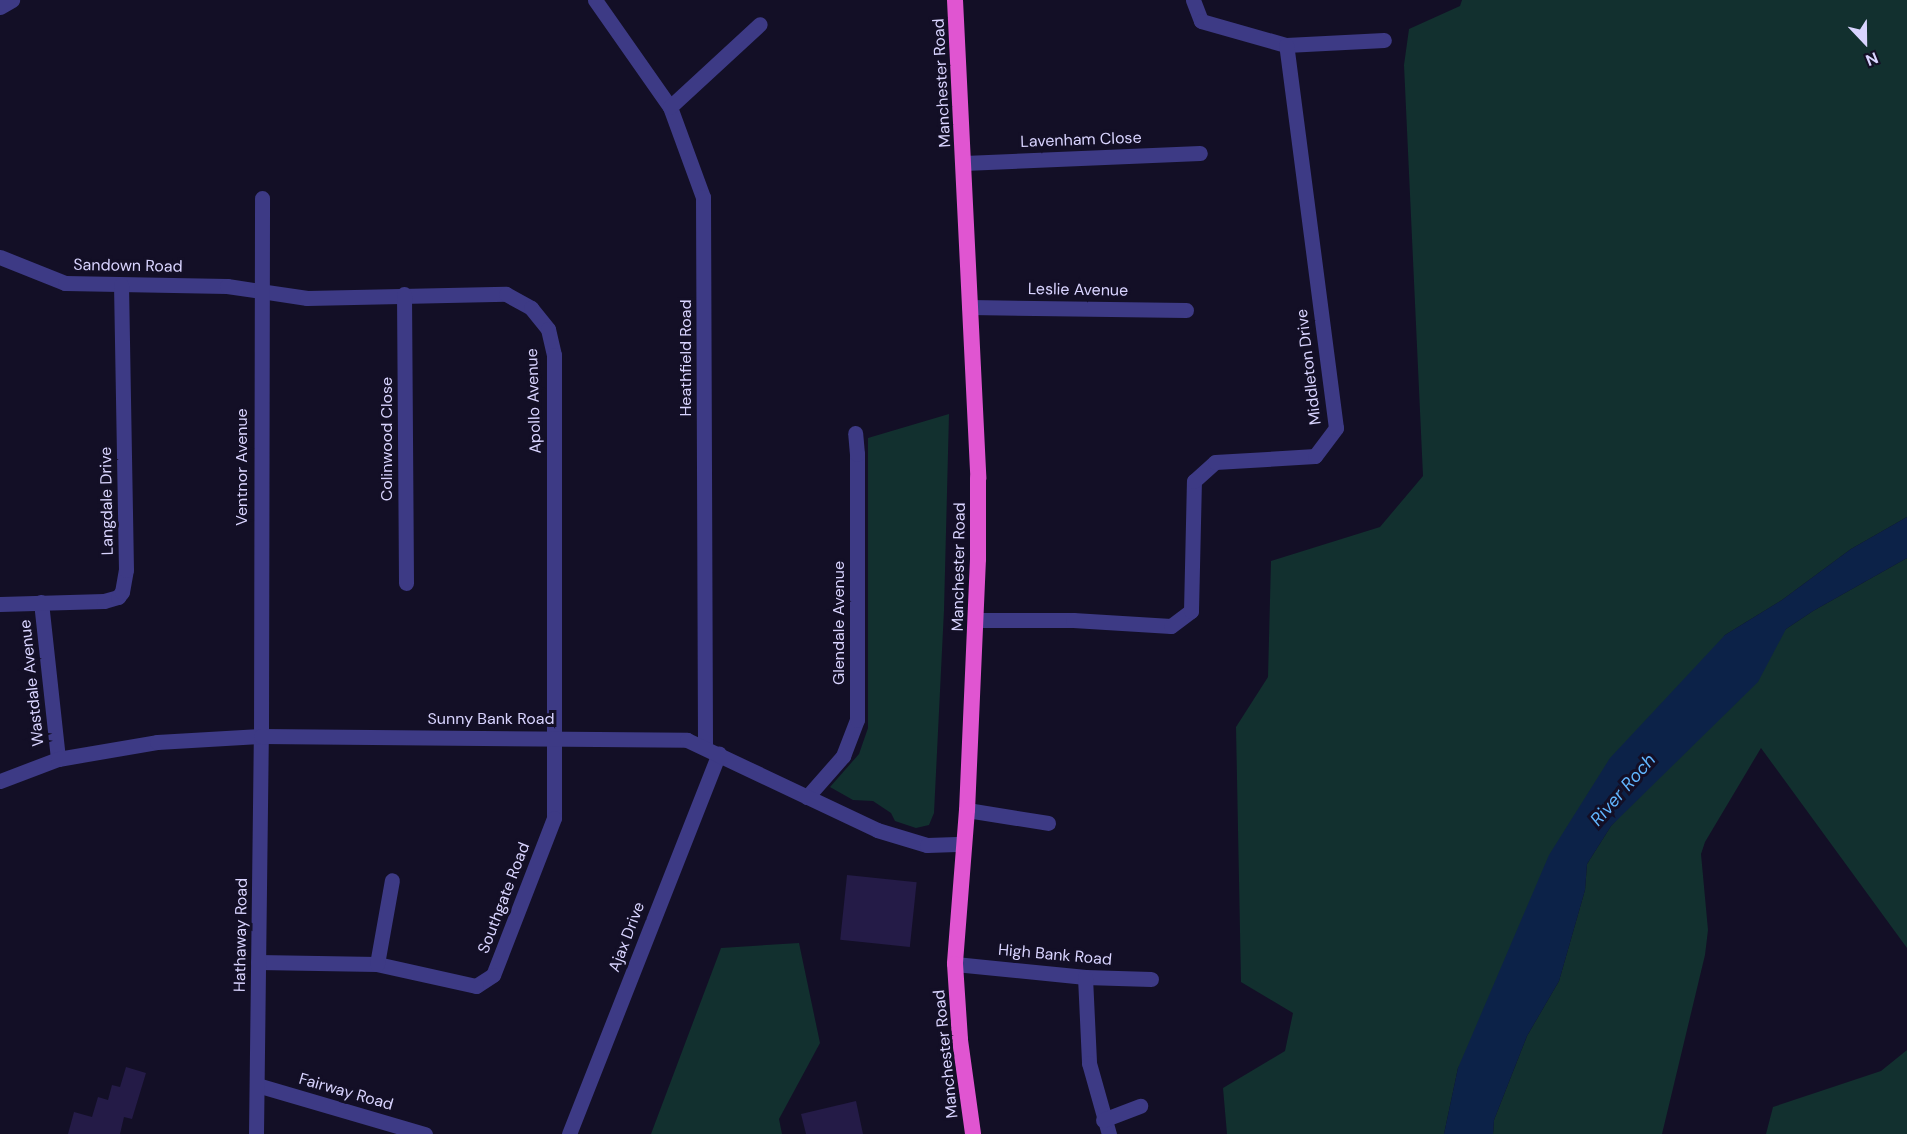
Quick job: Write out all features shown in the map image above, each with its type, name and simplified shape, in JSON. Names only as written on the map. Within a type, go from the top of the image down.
[{"type":"highway","name":"Manchester Road","points":[[955,0],[978,478],[977,620],[967,810],[955,964],[960,1040],[973,1134]]},
{"type":"street","points":[[0,7],[12,0]]},
{"type":"street","name":"Heathfield Road","points":[[595,0],[670,106],[703,197],[712,750]]},
{"type":"street","points":[[1193,0],[1201,21],[1286,45],[1384,40]]},
{"type":"street","points":[[670,106],[760,24]]},
{"type":"street","name":"Middleton Drive","points":[[977,620],[1073,620],[1171,626],[1191,611],[1194,481],[1215,462],[1315,456],[1336,428],[1286,45]]},
{"type":"street","name":"Lavenham Close","points":[[964,163],[1200,153]]},
{"type":"street","name":"Ventnor Avenue","points":[[261,736],[260,291],[262,198]]},
{"type":"street","name":"Sandown Road","points":[[0,257],[65,283],[228,286],[260,291]]},
{"type":"street","name":"Langdale Drive","points":[[0,604],[112,599],[122,592],[125,583],[121,285]]},
{"type":"street","name":"Apollo Avenue","points":[[260,291],[308,298],[404,294],[506,294],[531,308],[548,329],[554,355],[556,738]]},
{"type":"street","name":"Colinwood Close","points":[[404,294],[406,583]]},
{"type":"street","name":"Leslie Avenue","points":[[969,307],[1186,310]]},
{"type":"street","name":"Glendale Avenue","points":[[807,797],[843,756],[857,720],[857,454],[855,433]]},
{"type":"street","name":"Wastdale Avenue","points":[[41,602],[58,759]]},
{"type":"street","name":"Sunny Bank Road","points":[[0,781],[58,759],[135,744],[261,736],[687,740],[877,830],[910,842],[927,845],[964,844]]},
{"type":"street","name":"Hathaway Road","points":[[256,1134],[261,736]]},
{"type":"street","name":"Southgate Road","points":[[258,962],[377,964],[476,986],[493,975],[554,818],[556,738]]},
{"type":"street","name":"Ajax Drive","points":[[569,1134],[712,750]]},
{"type":"street","points":[[967,810],[1048,823]]},
{"type":"street","points":[[377,964],[392,880]]},
{"type":"street","name":"High Bank Road","points":[[955,964],[1085,977],[1151,979]]},
{"type":"street","points":[[1085,977],[1089,1063],[1106,1127],[1140,1106]]},
{"type":"street","name":"Fairway Road","points":[[257,1085],[425,1134]]},
{"type":"green space","points":[[1462,0],[1907,0],[1907,517],[1851,549],[1782,600],[1725,635],[1458,1068],[1444,1134],[1227,1134],[1223,1088],[1285,1051],[1293,1013],[1241,982],[1236,727],[1268,677],[1271,561],[1380,527],[1423,476],[1404,65],[1409,29],[1460,6]]},
{"type":"green space","points":[[949,414],[944,610],[934,813],[929,825],[916,828],[895,821],[891,813],[873,801],[853,800],[830,787],[859,754],[868,728],[868,438]]},
{"type":"green space","points":[[1907,558],[1907,948],[1761,748],[1705,842],[1701,854],[1708,930],[1705,955],[1662,1134],[1493,1134],[1494,1120],[1527,1036],[1559,981],[1585,890],[1587,864],[1611,826],[1786,629],[1813,611]]},
{"type":"green space","points":[[799,943],[820,1043],[779,1119],[782,1134],[651,1134],[721,948]]},
{"type":"green space","points":[[1907,1050],[1907,1134],[1766,1134],[1773,1107],[1881,1071]]},
{"type":"water","name":"River Roch","points":[[1907,517],[1907,558],[1813,611],[1786,629],[1758,682],[1611,826],[1587,864],[1585,890],[1559,981],[1527,1036],[1494,1120],[1493,1134],[1444,1134],[1458,1068],[1549,855],[1610,758],[1725,635],[1782,600],[1851,549]]},
{"type":"building","points":[[847,875],[917,882],[910,947],[840,940]]},
{"type":"building","points":[[126,1067],[146,1073],[132,1119],[124,1117],[120,1134],[68,1134],[74,1112],[92,1117],[98,1097],[108,1100],[112,1085],[120,1087]]},
{"type":"building","points":[[856,1101],[863,1134],[806,1134],[801,1114]]}]
